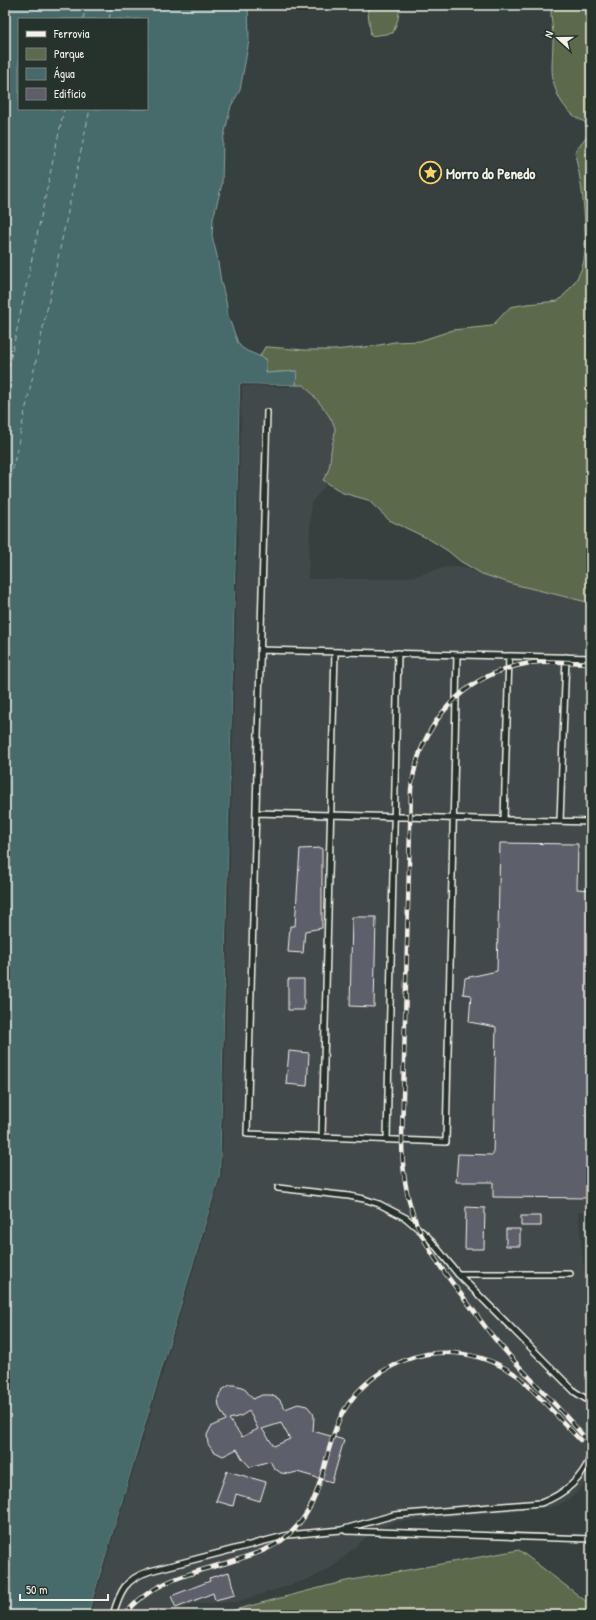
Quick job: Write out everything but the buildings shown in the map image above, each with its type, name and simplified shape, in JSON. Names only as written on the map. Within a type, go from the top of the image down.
[{"type":"lane","points":[[267,412],[247,1134],[446,1142],[457,655]]},
{"type":"lane","points":[[260,650],[591,658]]},
{"type":"lane","points":[[322,1137],[335,652]]},
{"type":"lane","points":[[387,1139],[398,653]]},
{"type":"lane","points":[[504,820],[509,656]]},
{"type":"lane","points":[[560,821],[566,658]]},
{"type":"lane","points":[[256,813],[591,822]]},
{"type":"lane","points":[[278,1188],[349,1196],[374,1202],[394,1211],[418,1227],[458,1274],[575,1392],[591,1402]]},
{"type":"lane","points":[[458,1274],[570,1274]]},
{"type":"lane","points":[[341,1530],[394,1515],[542,1503],[561,1494],[570,1487],[584,1471],[591,1456]]},
{"type":"lane","points":[[113,1615],[124,1587],[130,1580],[140,1574],[288,1535],[341,1530],[591,1539]]},
{"type":"shaded area","points":[[240,384],[304,385],[314,395],[332,419],[336,429],[332,443],[329,471],[323,480],[327,484],[311,503],[308,579],[394,579],[419,575],[446,567],[461,567],[513,584],[591,603],[591,1212],[578,1212],[585,1279],[586,1352],[591,1352],[591,1468],[583,1486],[577,1493],[561,1504],[552,1507],[395,1522],[376,1530],[334,1566],[312,1578],[236,1602],[194,1604],[160,1615],[88,1615],[220,1175]]},
{"type":"green space","points":[[367,5],[400,5],[398,19],[393,33],[371,36]]},
{"type":"green space","points":[[551,5],[591,5],[591,603],[513,584],[482,574],[460,561],[448,551],[429,539],[389,520],[368,500],[343,493],[323,480],[329,467],[335,435],[332,420],[304,385],[296,385],[296,371],[266,373],[266,359],[260,356],[265,347],[304,350],[333,350],[374,346],[394,342],[420,341],[453,330],[492,326],[510,307],[558,301],[567,292],[578,277],[584,260],[585,220],[580,176],[575,152],[588,134],[585,122],[577,118],[565,107],[560,100],[554,84],[552,67],[553,37]]},
{"type":"green space","points":[[519,1550],[591,1605],[591,1615],[215,1615],[346,1581]]},
{"type":"water","points":[[5,5],[248,5],[249,40],[240,90],[231,106],[223,140],[222,184],[213,219],[212,236],[228,316],[238,343],[247,351],[266,359],[266,373],[297,371],[296,385],[240,384],[220,1175],[88,1615],[5,1615]]},
{"type":"pier","points":[[240,384],[290,385],[290,387],[242,386],[222,1175],[90,1615],[88,1615],[220,1175]]},
{"type":"ferry route","points":[[83,18],[86,5]]},
{"type":"ferry route","points":[[109,18],[112,5]]},
{"type":"ferry route","points":[[5,385],[64,110]]},
{"type":"ferry route","points":[[5,505],[90,110]]},
{"type":"railway","points":[[591,663],[530,663],[506,669],[484,678],[465,690],[449,705],[435,723],[424,743],[416,765],[411,789],[402,1138],[404,1170],[409,1202],[420,1232],[437,1262],[495,1339],[591,1445]]},
{"type":"railway","points":[[125,1615],[148,1593],[162,1585],[177,1578],[266,1549],[281,1541],[296,1528],[314,1499],[320,1484],[333,1435],[340,1418],[348,1405],[362,1387],[374,1377],[402,1361],[427,1354],[440,1353],[465,1354],[488,1360],[521,1378],[580,1440]]},
{"type":"place","name":"Morro do Penedo","points":[[430,173]]}]
